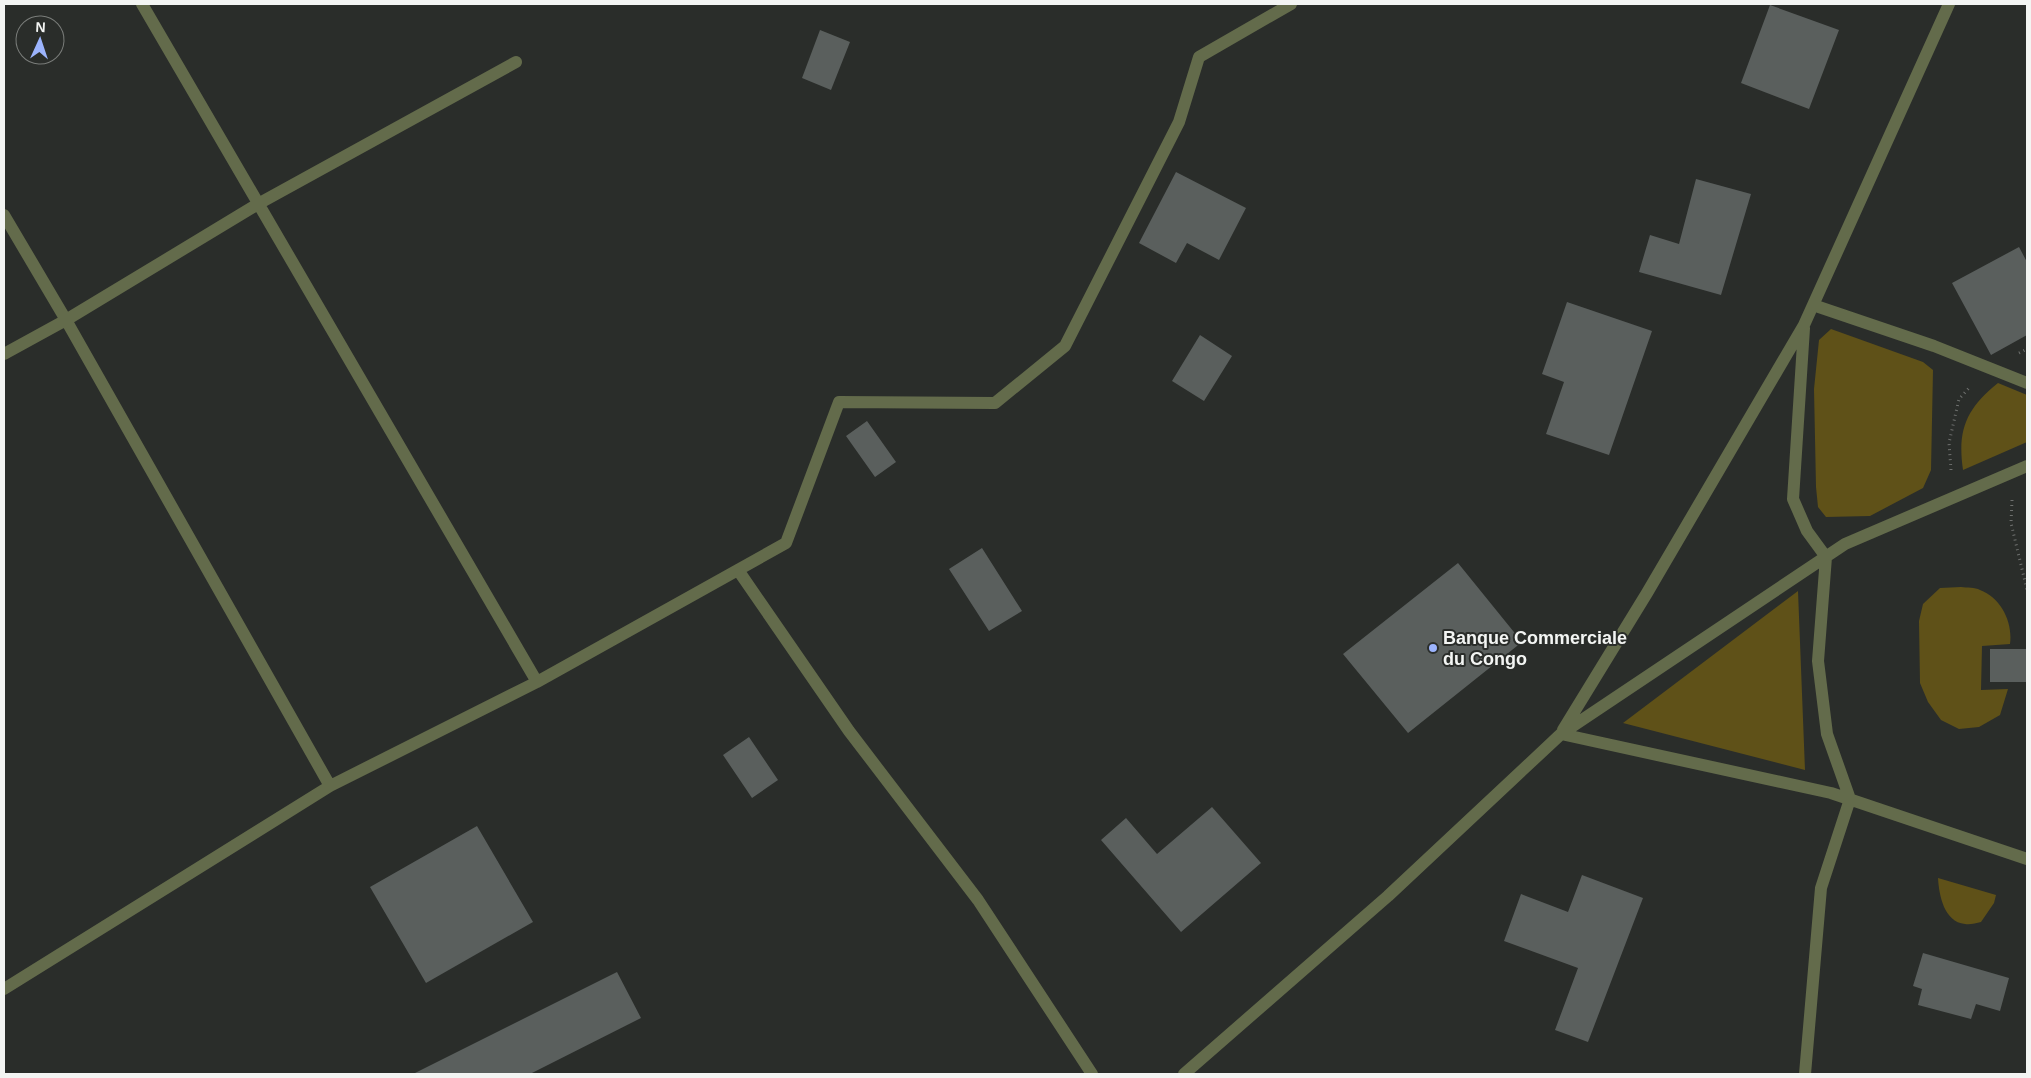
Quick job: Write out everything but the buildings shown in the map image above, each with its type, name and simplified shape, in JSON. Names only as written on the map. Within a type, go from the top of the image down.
[{"type":"street","points":[[142,4],[537,682]]},
{"type":"street","points":[[4,988],[330,786],[537,682],[786,543],[839,402],[995,403],[1065,346],[1179,122],[1199,58],[1292,4]]},
{"type":"street","points":[[1561,734],[1652,585],[1804,325],[1949,4]]},
{"type":"street","points":[[4,354],[66,320],[258,204],[516,62]]},
{"type":"street","points":[[4,215],[66,320],[330,786]]},
{"type":"street","points":[[1813,304],[1934,346],[2027,383]]},
{"type":"street","points":[[1804,325],[1793,498],[1807,531],[1826,557],[1818,661],[1827,734],[1850,799],[1821,888],[1805,1074]]},
{"type":"street","points":[[1184,1074],[1388,896],[1561,734],[1845,544],[2027,466]]},
{"type":"street","points":[[738,570],[849,731],[978,900],[1092,1074]]},
{"type":"street","points":[[1561,734],[1830,793],[2027,859]]},
{"type":"path","points":[[1952,498],[1949,443],[1959,399],[1987,368],[2027,349]]},
{"type":"path","points":[[2013,472],[2011,523],[2027,590]]},
{"type":"shaded area","points":[[1831,329],[1923,362],[1933,370],[1931,470],[1923,488],[1870,516],[1826,517],[1818,507],[1814,389],[1819,340]]},
{"type":"shaded area","points":[[1998,383],[2027,395],[2027,442],[1963,470],[1962,443],[1963,431],[1967,420],[1979,401]]},
{"type":"shaded area","points":[[1961,587],[1978,589],[2000,605],[2010,627],[2010,644],[1982,646],[1981,690],[2008,689],[2000,715],[1979,727],[1959,729],[1941,720],[1928,702],[1920,683],[1919,621],[1923,604],[1940,588]]},
{"type":"shaded area","points":[[1798,591],[1805,770],[1623,723]]},
{"type":"shaded area","points":[[1938,878],[1996,895],[1994,903],[1981,922],[1967,924],[1958,922],[1947,913],[1941,899]]},
{"type":"place","name":"Banque Commerciale du Congo","points":[[1433,648]]}]
